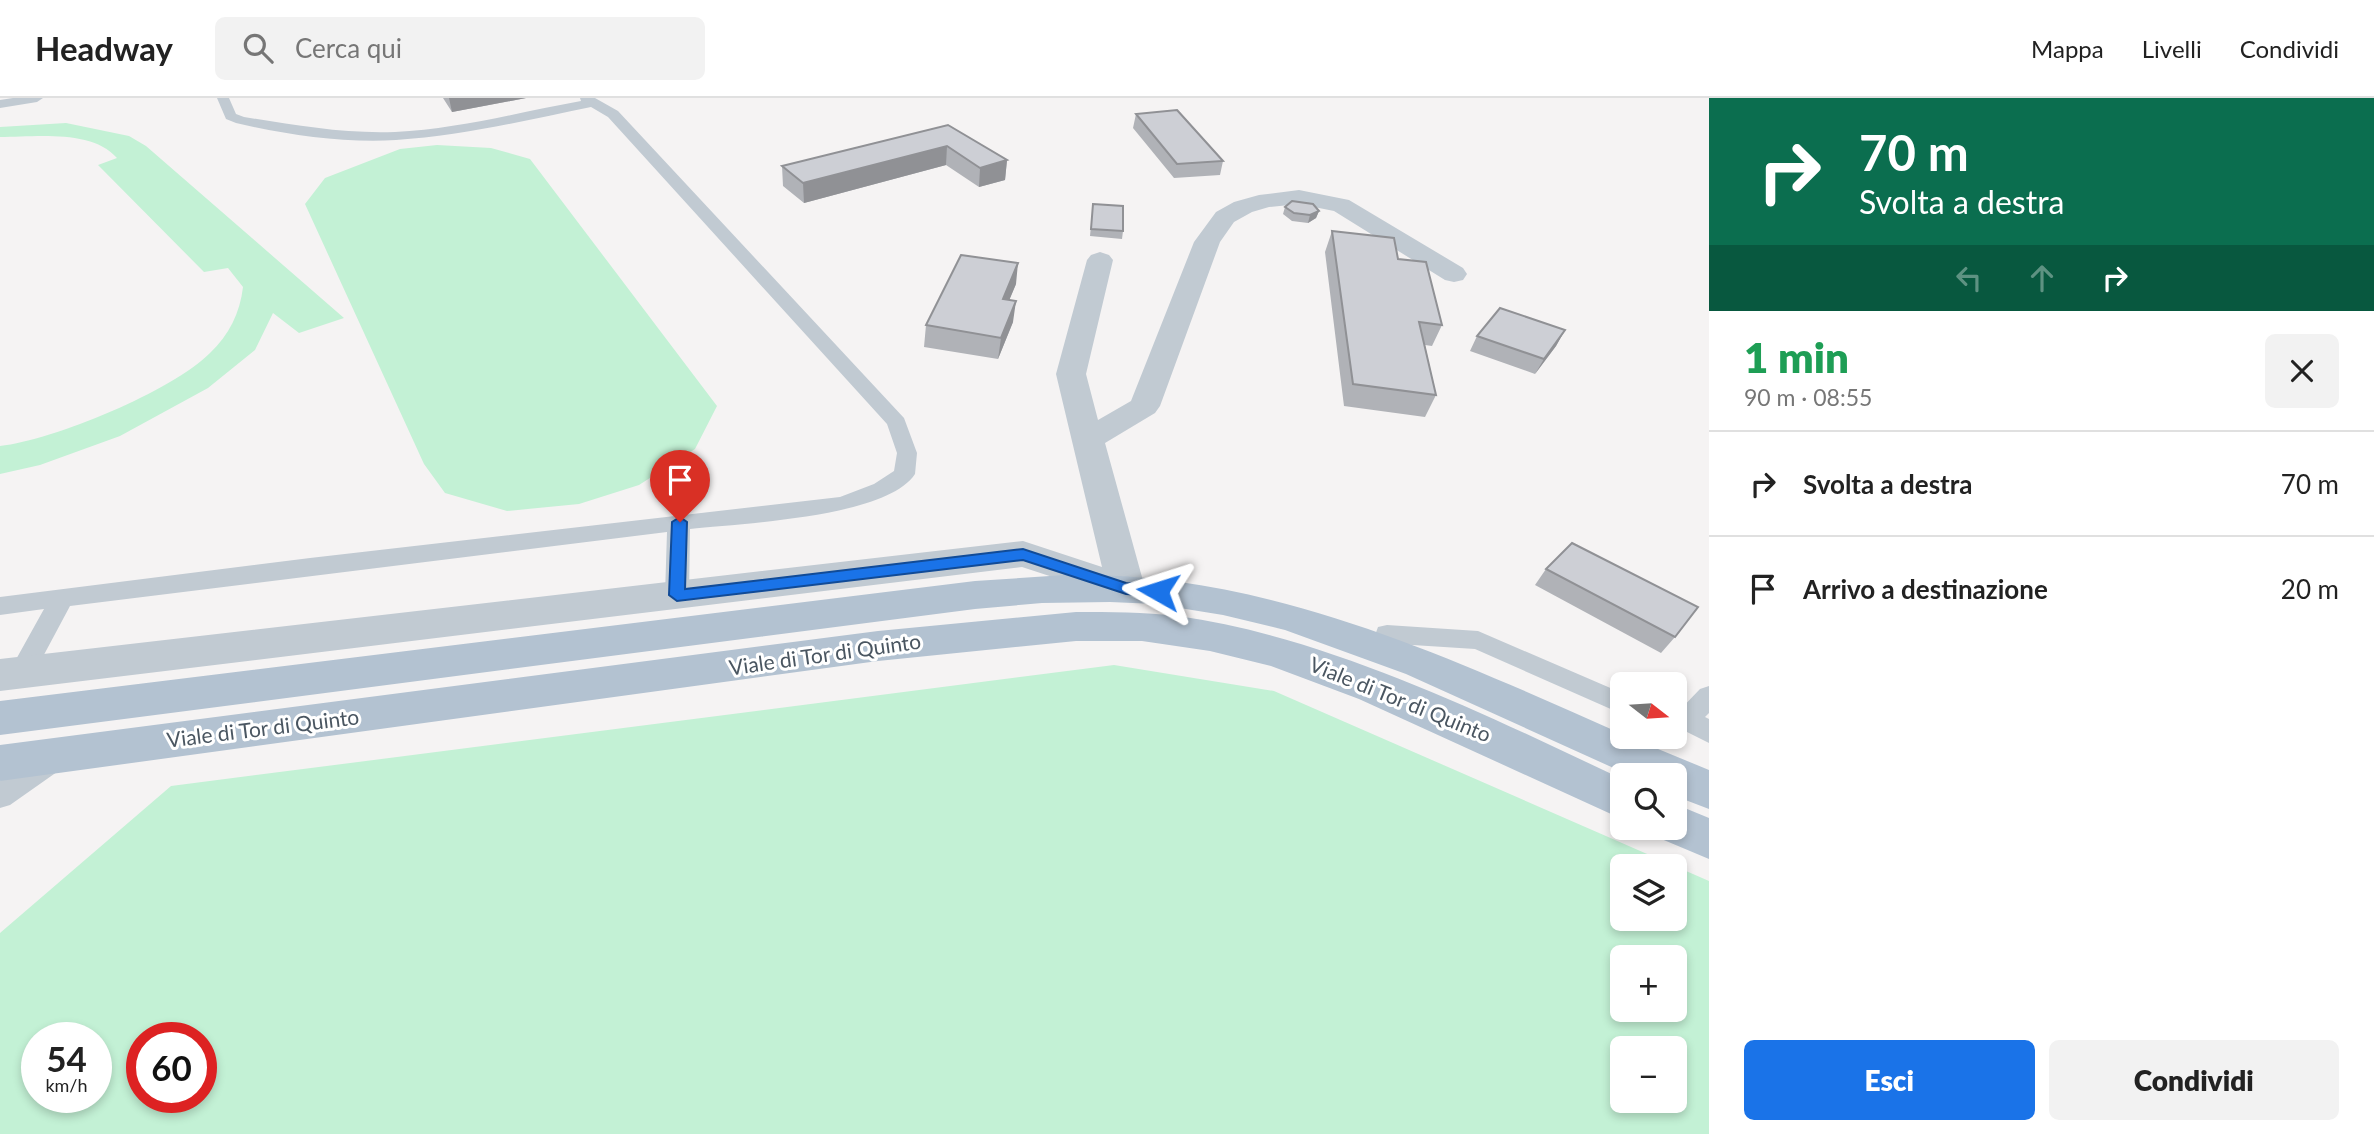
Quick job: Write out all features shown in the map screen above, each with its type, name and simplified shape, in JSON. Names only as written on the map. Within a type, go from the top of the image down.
[{"type":"main road","name":"Viale di Tor di Quinto","points":[[1,718],[975,595],[1044,589],[1126,588],[1242,605],[1280,614],[1383,649],[1644,763]]},
{"type":"main road","name":"Viale di Tor di Quinto","points":[[0,763],[878,646],[995,634],[1093,627],[1140,627],[1223,639],[1323,667],[1491,737],[1610,794]]},
{"type":"main road","name":"Viale di Tor di Quinto","points":[[1687,781],[1709,790]]},
{"type":"main road","points":[[1687,829],[1709,839]]},
{"type":"street","points":[[1087,440],[1144,406],[1207,243],[1225,217],[1243,207],[1267,200],[1298,197],[1333,202],[1356,212],[1454,274]]},
{"type":"street","points":[[1100,260],[1072,374],[1126,588]]},
{"type":"street","name":"Viale di Tor di Quinto","points":[[11,673],[1023,554],[1126,588]]},
{"type":"street","points":[[1,718],[11,673]]},
{"type":"lane","points":[[0,104],[37,98]]},
{"type":"lane","points":[[0,606],[843,504],[882,489],[904,474],[907,453],[897,422],[613,114],[588,100],[450,128],[370,137],[309,132],[241,120],[230,116],[223,98]]},
{"type":"lane","points":[[677,595],[680,522]]},
{"type":"lane","points":[[11,673],[62,598]]},
{"type":"lane","points":[[1383,649],[1387,634],[1478,640],[1610,699]]},
{"type":"lane","points":[[1687,712],[1709,696]]},
{"type":"lane","points":[[1687,721],[1709,732]]},
{"type":"lane","points":[[0,796],[61,755]]},
{"type":"green space","points":[[66,123],[129,136],[146,146],[344,318],[299,333],[273,313],[255,350],[208,388],[120,436],[40,465],[0,474],[0,446],[50,434],[111,412],[169,383],[192,368],[223,339],[242,297],[243,287],[228,268],[204,272],[98,165],[117,158],[106,149],[93,142],[62,137],[0,137],[0,127]]},
{"type":"green space","points":[[437,145],[491,148],[530,159],[717,406],[695,449],[639,485],[579,504],[507,511],[445,493],[424,464],[305,204],[325,178],[400,149]]},
{"type":"green space","points":[[1114,665],[1274,691],[1610,838],[1610,840],[1648,854],[1610,854],[1610,931],[1687,931],[1687,871],[1709,881],[1709,1134],[0,1134],[0,933],[171,786]]},
{"type":"building","points":[[1177,110],[1223,161],[1177,164],[1136,114]]},
{"type":"building","points":[[948,125],[1007,160],[980,168],[947,146],[803,183],[782,166]]},
{"type":"building","points":[[1292,201],[1313,204],[1319,211],[1310,215],[1294,213],[1285,207]]},
{"type":"building","points":[[1093,204],[1123,206],[1123,231],[1091,229]]},
{"type":"building","points":[[1332,231],[1394,238],[1398,259],[1426,262],[1442,325],[1419,322],[1436,395],[1353,384]]},
{"type":"building","points":[[961,255],[1018,263],[1003,299],[1016,301],[1001,338],[926,325]]},
{"type":"building","points":[[1500,308],[1565,330],[1544,359],[1477,336]]},
{"type":"building","points":[[1572,543],[1698,607],[1675,637],[1546,569]]},
{"type":"route","points":[[680,522],[677,595],[1023,554],[1126,588],[1158,591]]}]
